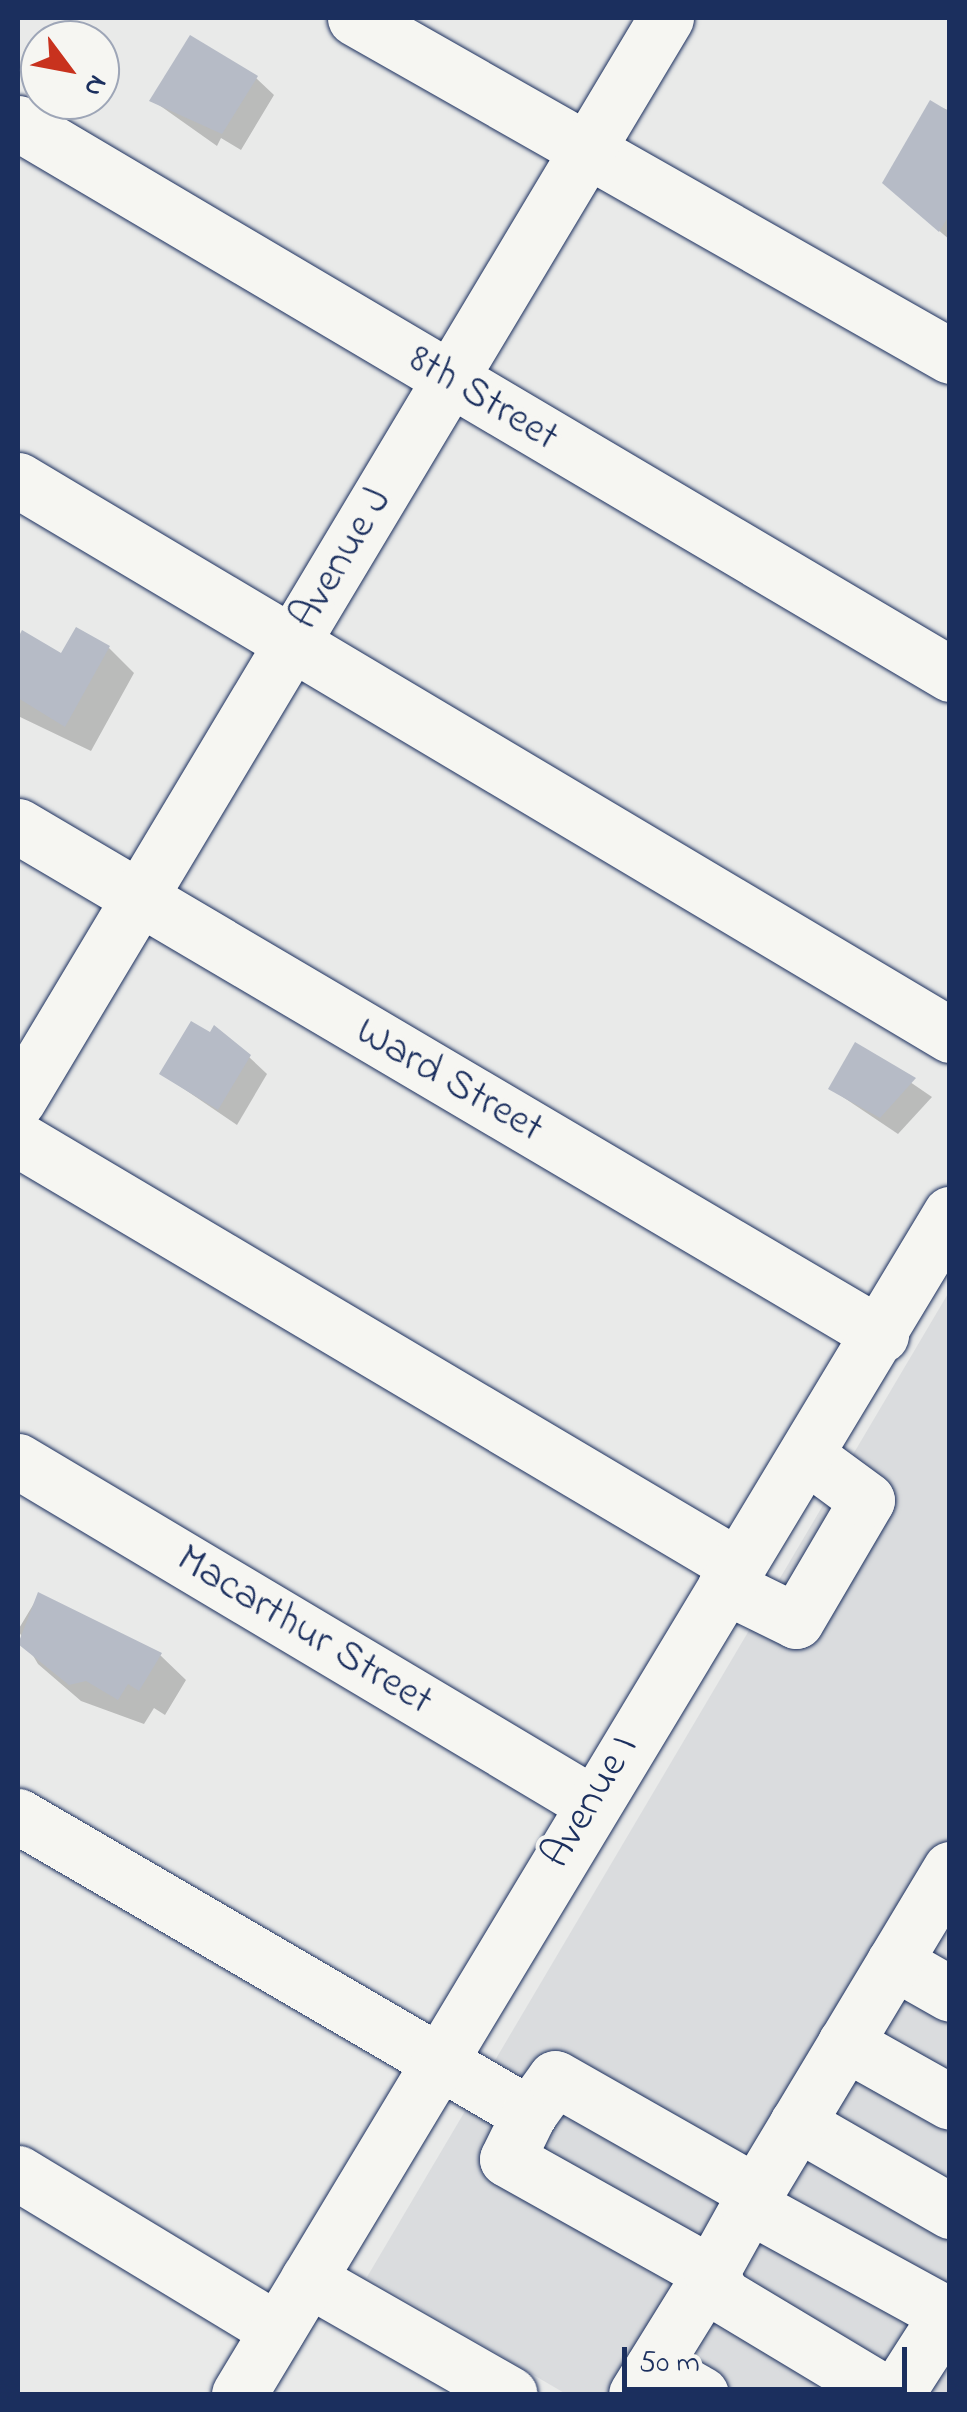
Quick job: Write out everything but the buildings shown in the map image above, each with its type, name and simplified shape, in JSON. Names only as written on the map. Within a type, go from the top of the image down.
[{"type":"street","points":[[355,18],[950,356]]},
{"type":"street","name":"Avenue J","points":[[18,1100],[666,18]]},
{"type":"street","name":"8th Street","points":[[18,123],[950,674]]},
{"type":"street","points":[[18,480],[950,1035]]},
{"type":"street","name":"Ward Street","points":[[18,826],[881,1335]]},
{"type":"street","points":[[18,1139],[732,1576],[796,1621],[867,1500],[807,1456]]},
{"type":"street","name":"Avenue I","points":[[239,2394],[590,1802],[807,1456],[950,1214]]},
{"type":"street","name":"Macarthur Street","points":[[18,1461],[590,1802]]},
{"type":"street","points":[[18,1816],[436,2064],[529,2114]]},
{"type":"street","points":[[702,2394],[645,2380],[947,1878]]},
{"type":"street","points":[[894,1962],[950,1994]]},
{"type":"street","points":[[845,2043],[950,2102]]},
{"type":"street","points":[[887,2394],[722,2294],[711,2273],[507,2158],[529,2114],[555,2078],[752,2199],[948,2312],[896,2394]]},
{"type":"street","points":[[797,2123],[950,2211]]},
{"type":"street","points":[[18,2173],[278,2330]]},
{"type":"street","points":[[308,2280],[510,2394]]},
{"type":"shaded area","points":[[949,1292],[949,2394],[566,2394],[367,2277]]}]
